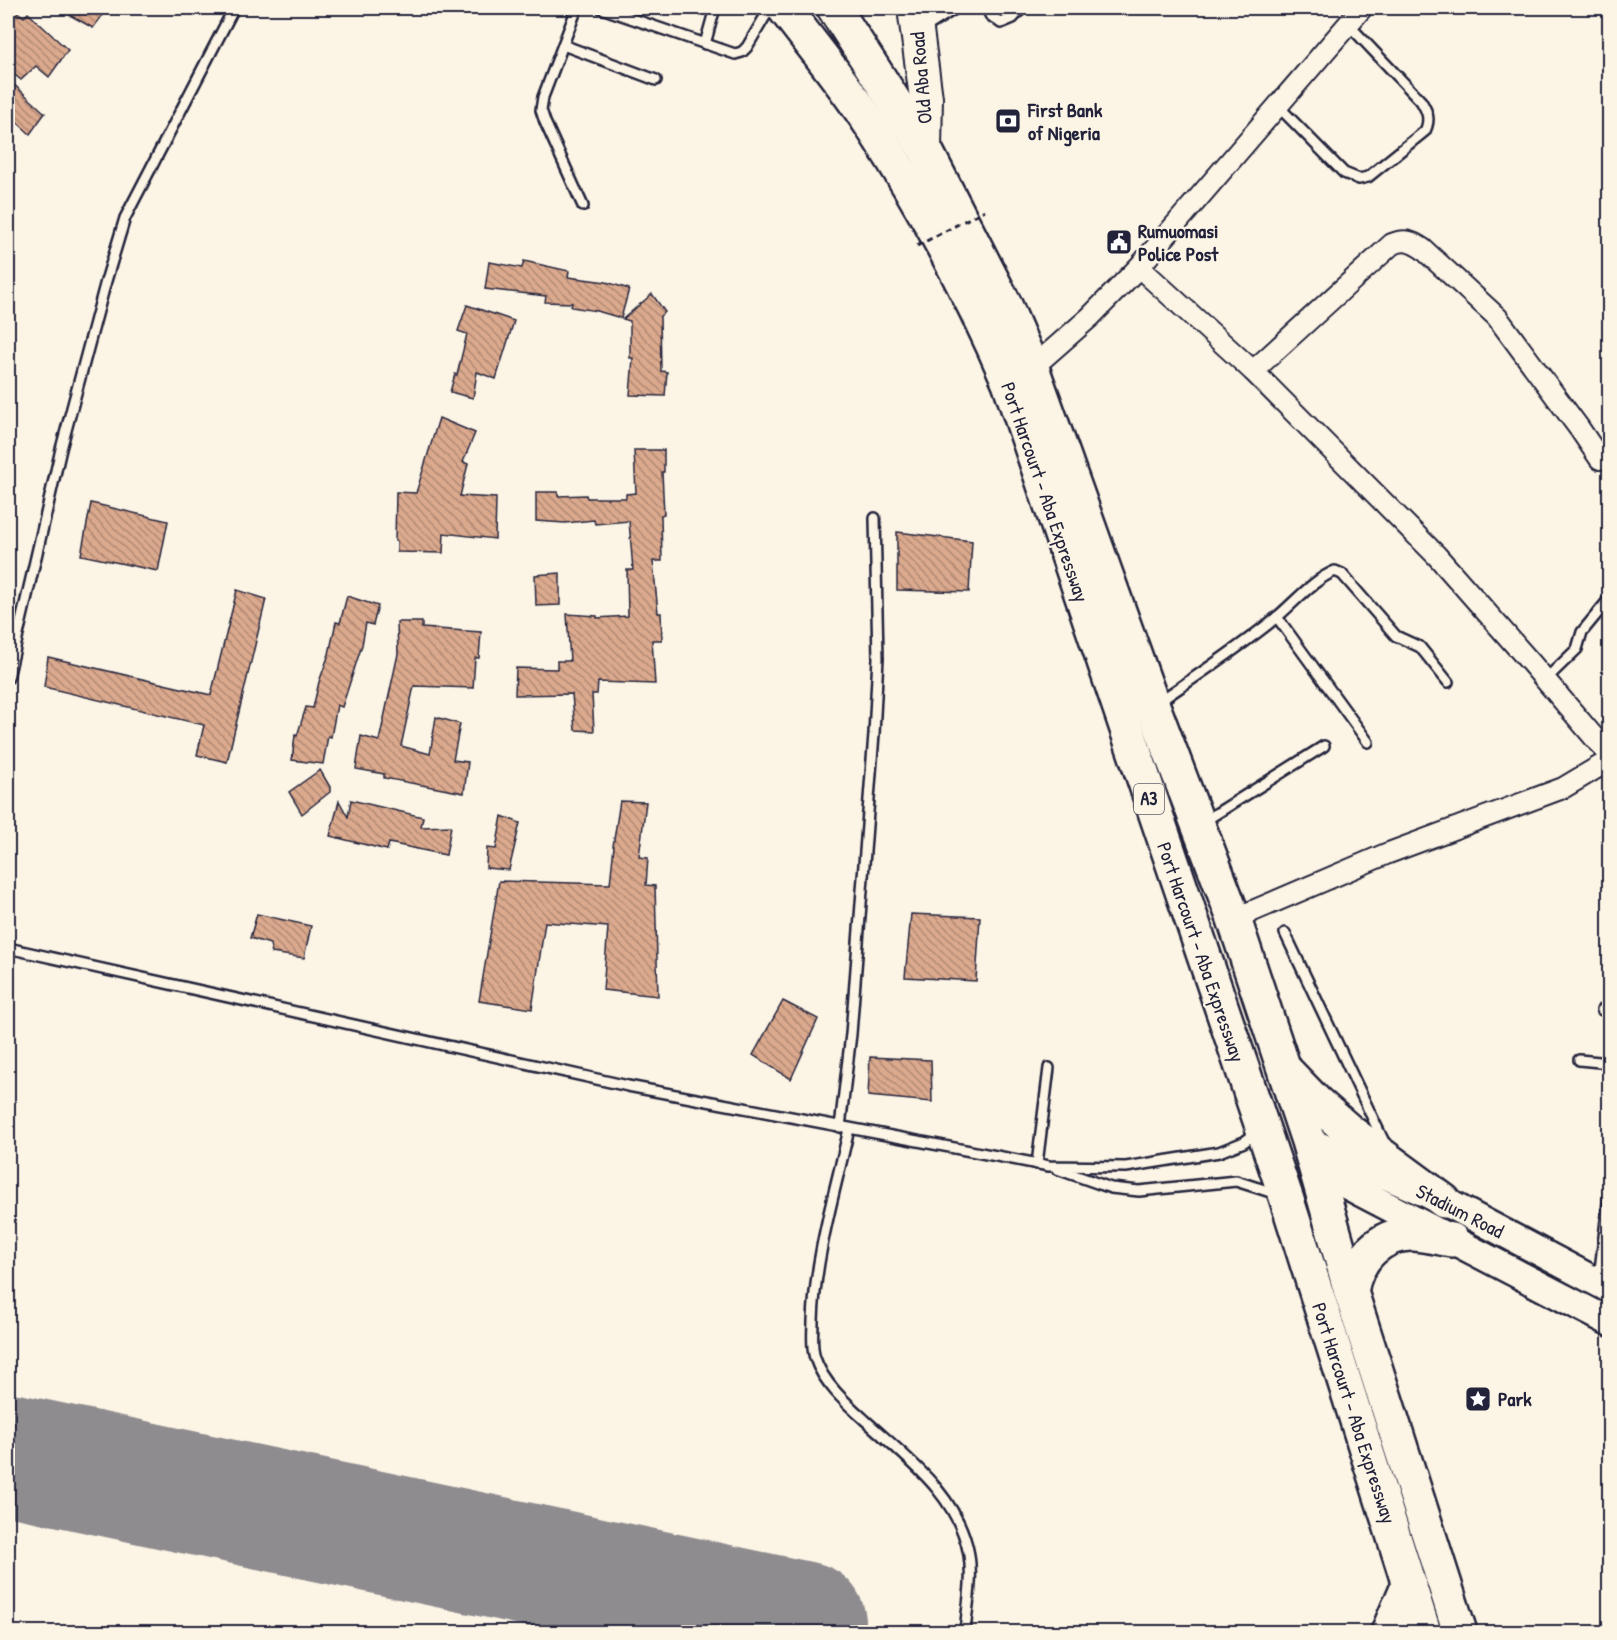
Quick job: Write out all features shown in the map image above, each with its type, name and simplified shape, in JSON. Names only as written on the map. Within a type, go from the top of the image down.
[{"type":"highway","name":"Port Harcourt - Aba Expressway","points":[[784,8],[870,124],[951,257],[983,320],[1009,382],[1286,1197],[1424,1632]]},
{"type":"highway","name":"Port Harcourt - Aba Expressway","points":[[834,8],[925,149],[1005,305],[1032,368],[1153,706],[1234,919],[1312,1155],[1351,1292],[1460,1632]]},
{"type":"highway","points":[[1283,1068],[1316,1102],[1349,1131],[1444,1201]]},
{"type":"highway","points":[[1351,1292],[1353,1279],[1361,1264],[1384,1240],[1398,1235],[1414,1234],[1452,1240]]},
{"type":"highway","points":[[1388,1632],[1409,1583]]},
{"type":"main road","name":"Old Aba Road","points":[[916,20],[926,98],[925,149]]},
{"type":"main road","name":"Stadium Road","points":[[1312,1155],[1444,1201],[1604,1286]]},
{"type":"main road","name":"Stadium Road","points":[[1312,1155],[1452,1240],[1610,1322]]},
{"type":"street","points":[[1032,368],[1090,317],[1138,267],[1362,8]]},
{"type":"street","points":[[1252,371],[1392,244],[1402,240],[1412,242],[1423,249],[1497,317],[1600,459]]},
{"type":"street","points":[[1138,267],[1252,371],[1437,556],[1610,758],[1563,788],[1386,854],[1234,919]]},
{"type":"lane","points":[[8,678],[62,449],[125,218],[234,8]]},
{"type":"lane","points":[[577,8],[543,97],[541,110],[583,206]]},
{"type":"lane","points":[[601,8],[735,54],[747,47],[770,8]]},
{"type":"lane","points":[[705,44],[715,8]]},
{"type":"lane","points":[[916,20],[956,8]]},
{"type":"lane","points":[[987,8],[990,15],[1001,23],[1013,18],[1022,8]]},
{"type":"lane","points":[[1277,105],[1344,173],[1359,179],[1368,177],[1425,131],[1428,124],[1428,112],[1421,100],[1348,24]]},
{"type":"lane","points":[[563,45],[657,80]]},
{"type":"lane","points":[[875,518],[878,658],[874,734],[845,1128],[814,1295],[814,1356],[825,1378],[851,1408],[920,1468],[942,1494],[957,1518],[969,1557],[970,1580],[965,1632]]},
{"type":"lane","points":[[1153,706],[1219,661],[1277,617],[1323,577],[1335,571],[1342,574],[1396,636],[1420,647],[1448,682]]},
{"type":"lane","points":[[1545,680],[1577,649],[1582,632],[1610,598]]},
{"type":"lane","points":[[1277,617],[1368,742]]},
{"type":"lane","points":[[1198,825],[1324,746]]},
{"type":"lane","points":[[1285,933],[1359,1093],[1396,1166]]},
{"type":"lane","points":[[8,948],[628,1086],[1049,1166],[1126,1167],[1219,1152],[1244,1142],[1261,1128]]},
{"type":"lane","points":[[1579,1060],[1610,1063]]},
{"type":"lane","points":[[1037,1164],[1049,1068]]},
{"type":"lane","points":[[1049,1166],[1111,1188],[1139,1191],[1236,1181],[1286,1197]]},
{"type":"lane","points":[[1604,1286],[1610,1187]]},
{"type":"path","points":[[917,246],[986,210]]},
{"type":"building","points":[[8,8],[12,8],[24,17],[28,13],[68,50],[49,77],[36,66],[21,80],[8,69]]},
{"type":"building","points":[[57,8],[108,8],[93,28]]},
{"type":"building","points":[[8,79],[45,113],[30,134],[8,114]]},
{"type":"building","points":[[524,261],[569,271],[568,277],[606,282],[629,289],[621,318],[571,307],[572,303],[545,302],[546,296],[485,289],[489,262],[522,268]]},
{"type":"building","points":[[652,294],[665,312],[660,316],[661,371],[667,372],[665,396],[630,395],[633,358],[630,358],[630,321],[623,319]]},
{"type":"building","points":[[467,305],[514,321],[496,379],[477,372],[473,398],[450,392],[455,374],[457,375],[467,334],[458,331]]},
{"type":"building","points":[[439,418],[475,433],[463,462],[468,464],[460,496],[496,498],[495,539],[444,533],[443,553],[397,552],[397,541],[395,541],[396,492],[416,493]]},
{"type":"building","points":[[634,450],[664,450],[664,472],[662,472],[664,514],[661,515],[662,561],[653,561],[658,613],[661,613],[662,640],[652,640],[655,684],[598,682],[597,694],[592,694],[594,731],[575,730],[572,694],[515,695],[516,668],[557,669],[557,661],[570,661],[567,614],[597,616],[597,618],[628,616],[627,570],[633,570],[629,521],[595,524],[594,520],[565,523],[536,521],[536,492],[558,492],[558,496],[586,495],[587,498],[626,498],[626,494],[636,493]]},
{"type":"building","points":[[91,503],[168,521],[158,571],[81,555]]},
{"type":"building","points":[[897,532],[972,541],[969,592],[897,590]]},
{"type":"building","points":[[560,573],[560,605],[536,606],[535,575]]},
{"type":"building","points":[[237,590],[266,599],[227,762],[197,755],[204,725],[44,687],[48,657],[211,695]]},
{"type":"building","points":[[347,596],[378,606],[373,625],[366,623],[362,645],[342,707],[337,705],[323,764],[292,760],[295,735],[297,736],[306,707],[313,708],[336,622],[340,623]]},
{"type":"building","points":[[397,622],[422,622],[422,628],[481,632],[479,658],[475,658],[473,688],[414,686],[401,746],[430,754],[436,717],[460,724],[453,760],[468,762],[464,793],[384,778],[384,774],[356,769],[361,736],[379,741],[398,654]]},
{"type":"building","points":[[320,770],[330,787],[330,792],[302,814],[289,792]]},
{"type":"building","points":[[351,800],[423,817],[421,827],[451,826],[446,855],[389,843],[387,850],[330,836],[339,801],[348,817]]},
{"type":"building","points":[[620,801],[646,802],[639,857],[648,858],[646,885],[655,886],[658,996],[603,990],[608,927],[545,922],[532,1009],[479,1001],[499,881],[610,884]]},
{"type":"building","points":[[502,816],[520,823],[509,870],[486,868],[487,848],[496,849]]},
{"type":"building","points":[[257,914],[311,926],[304,958],[272,953],[270,944],[250,938]]},
{"type":"building","points":[[911,914],[980,917],[976,981],[905,977]]},
{"type":"building","points":[[783,1001],[818,1019],[791,1079],[753,1055]]},
{"type":"building","points":[[870,1057],[931,1060],[932,1102],[868,1096]]},
{"type":"runway","points":[[8,1454],[805,1623]]},
{"type":"place","name":"First Bank of Nigeria","points":[[1008,121]]},
{"type":"place","name":"Rumuomasi Police Post","points":[[1119,242]]},
{"type":"place","name":"Park","points":[[1478,1399]]}]
